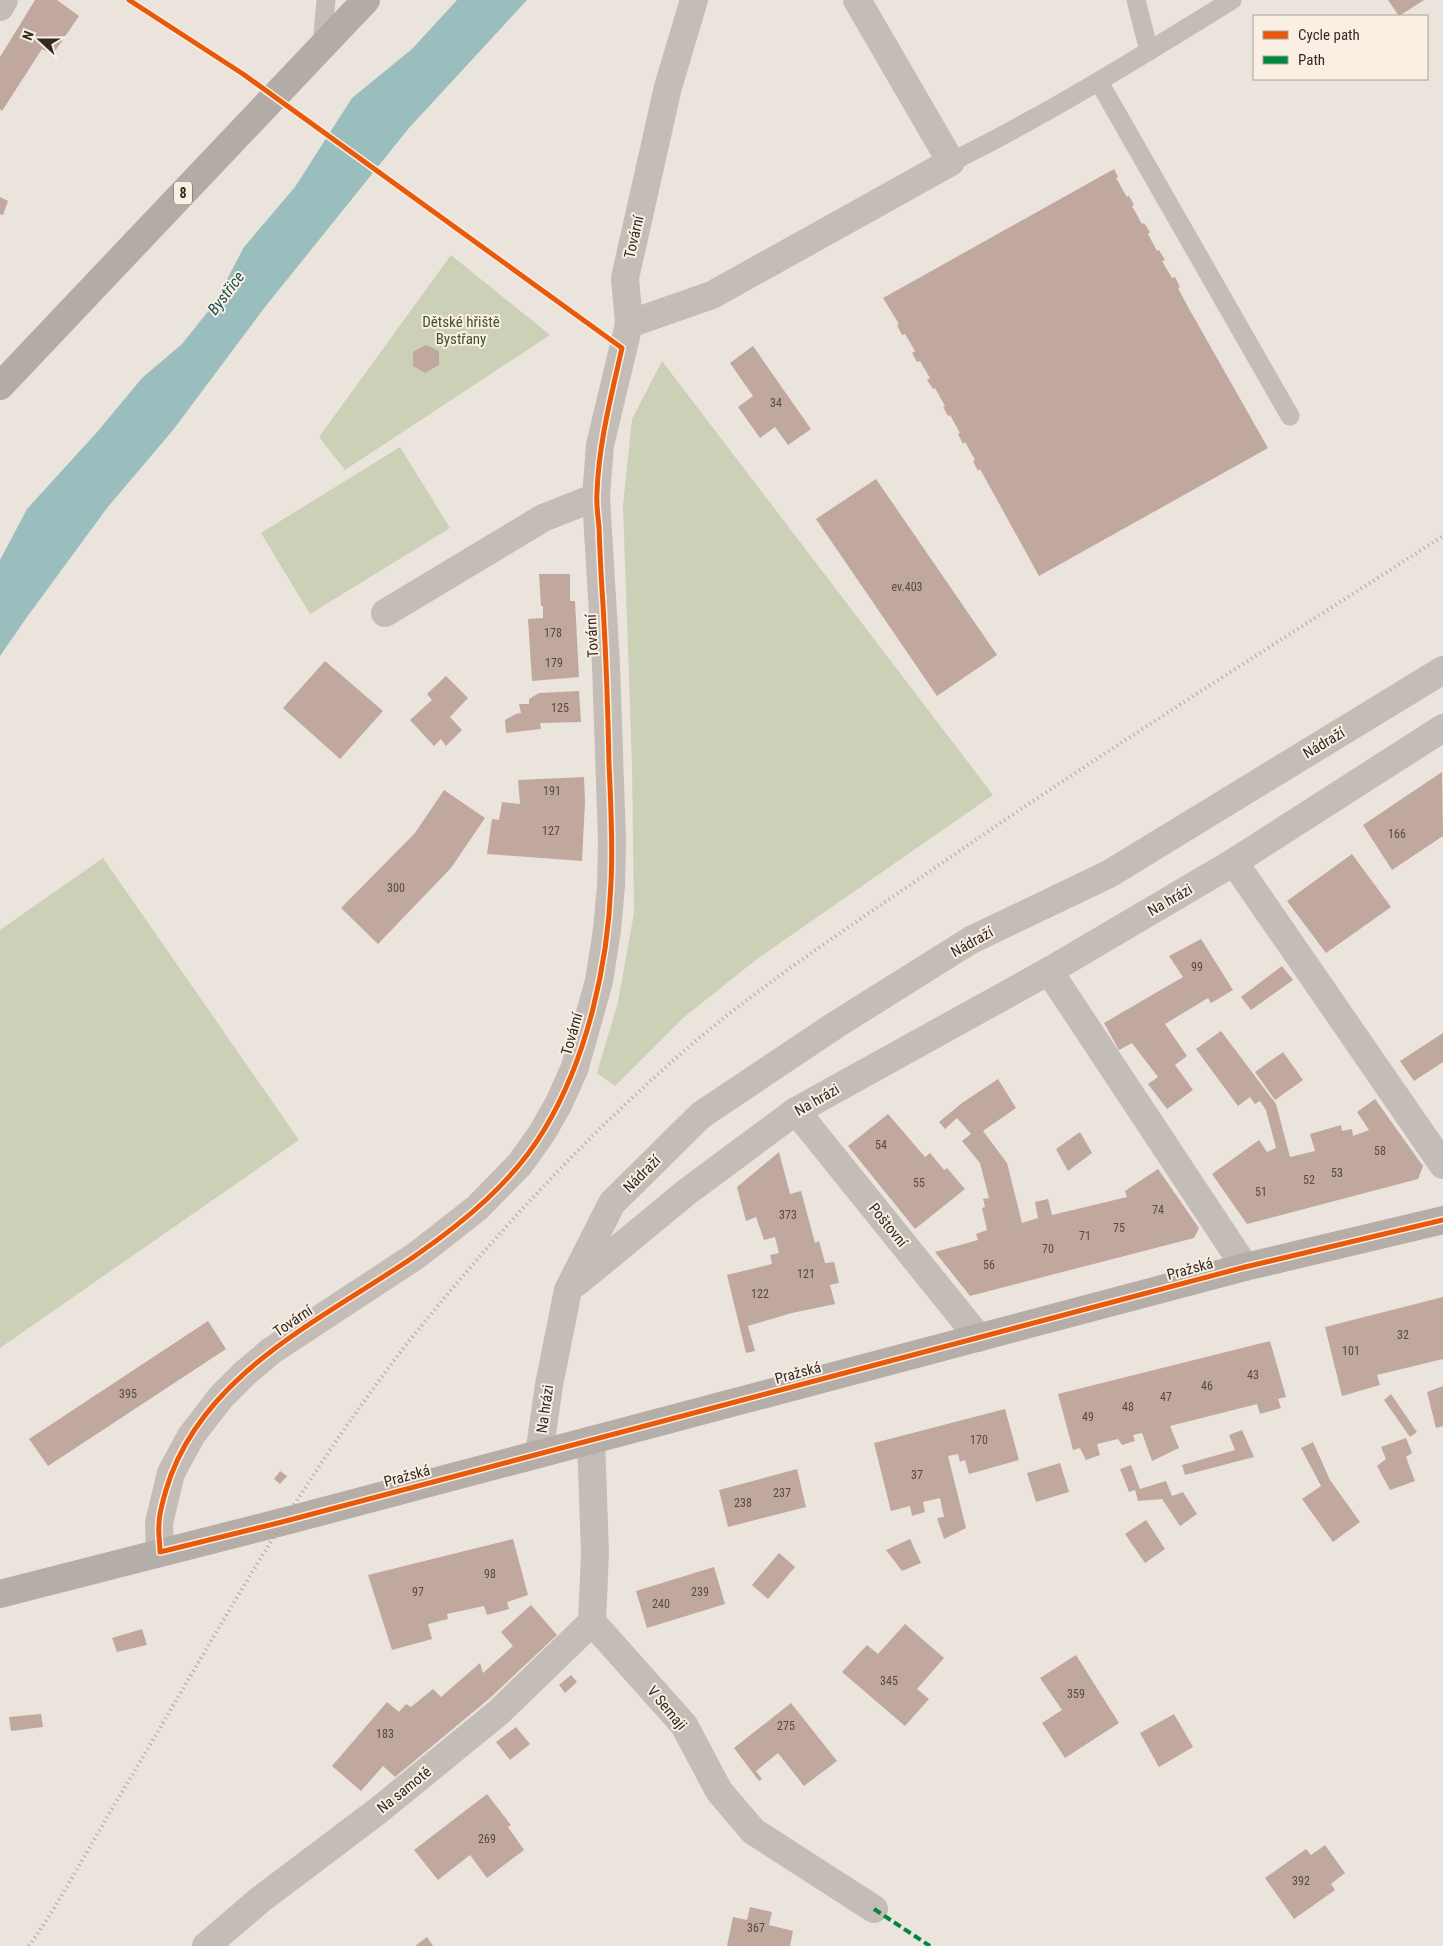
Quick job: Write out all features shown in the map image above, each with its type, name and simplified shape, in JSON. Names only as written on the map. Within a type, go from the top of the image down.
[{"type":"main road","name":"8","points":[[0,386],[366,0]]},
{"type":"street","points":[[0,7],[4,0]]},
{"type":"street","name":"Tovární","points":[[160,1552],[159,1522],[171,1473],[191,1436],[221,1397],[271,1351],[416,1255],[484,1201],[520,1164],[542,1134],[559,1103],[575,1067],[599,981],[607,930],[611,886],[612,841],[606,664],[596,497],[600,445],[629,324],[625,278],[668,87],[694,0]]},
{"type":"street","points":[[629,324],[712,295],[951,162],[857,0]]},
{"type":"street","points":[[385,613],[543,518],[596,497]]},
{"type":"street","name":"Nádraží","points":[[568,1290],[612,1203],[701,1116],[837,1024],[972,940],[1109,874],[1443,670]]},
{"type":"street","name":"Na hrázi","points":[[539,1454],[548,1385],[568,1290],[688,1191],[796,1111],[1049,971],[1234,862],[1443,728]]},
{"type":"street","points":[[1234,862],[1443,1165]]},
{"type":"street","points":[[1049,971],[1245,1267]]},
{"type":"street","name":"Poštovní","points":[[796,1111],[979,1338]]},
{"type":"street","name":"Pražská","points":[[0,1594],[282,1522],[1245,1267],[1443,1220]]},
{"type":"street","points":[[590,1440],[595,1553],[592,1622]]},
{"type":"street","name":"V Semaji","points":[[592,1622],[684,1726],[719,1791],[752,1831],[874,1909]]},
{"type":"street","name":"Na samotě","points":[[206,1946],[261,1899],[379,1810],[498,1712],[592,1622]]},
{"type":"lane","points":[[322,46],[326,0]]},
{"type":"lane","points":[[1136,0],[1149,51]]},
{"type":"lane","points":[[951,162],[996,140],[1099,82],[1232,0]]},
{"type":"lane","points":[[1099,82],[1290,416]]},
{"type":"green space","name":"Dětské hřiště Bystřany","points":[[451,255],[550,335],[345,470],[319,437]]},
{"type":"green space","points":[[662,361],[993,795],[757,959],[683,1018],[615,1086],[597,1073],[618,1002],[634,913],[632,766],[623,505],[632,419]]},
{"type":"green space","points":[[400,447],[450,528],[310,614],[261,533]]},
{"type":"green space","points":[[103,858],[299,1140],[0,1348],[0,930]]},
{"type":"water","name":"Bystřice","points":[[457,0],[527,0],[409,128],[265,307],[173,430],[107,508],[0,656],[0,560],[27,509],[98,431],[142,378],[182,344],[214,304],[244,247],[295,187],[352,98],[412,49]]},
{"type":"building","points":[[35,0],[57,0],[79,16],[53,54],[42,49],[2,111],[0,109],[0,57]]},
{"type":"building","points":[[1388,0],[1424,0],[1401,15],[1398,15]]},
{"type":"building","points":[[1114,169],[1118,177],[1116,178],[1127,197],[1129,196],[1142,224],[1144,223],[1150,232],[1148,234],[1157,251],[1159,250],[1165,260],[1162,261],[1172,278],[1175,277],[1180,287],[1178,288],[1188,307],[1268,448],[1039,576],[980,469],[978,471],[973,461],[975,460],[965,442],[963,444],[958,434],[960,433],[943,407],[945,406],[935,388],[933,389],[927,380],[930,378],[920,361],[917,362],[912,353],[915,351],[905,334],[902,335],[897,325],[899,324],[883,298]]},
{"type":"building","points":[[0,197],[8,201],[3,215],[0,214]]},
{"type":"building","points":[[426,345],[439,351],[439,365],[425,373],[413,366],[413,352]]},
{"type":"building","points":[[753,346],[811,429],[788,445],[775,427],[760,438],[738,407],[753,396],[730,363]]},
{"type":"building","points":[[876,479],[997,655],[937,696],[816,519]]},
{"type":"building","points":[[539,574],[570,574],[570,601],[575,601],[579,677],[532,681],[528,619],[543,618]]},
{"type":"building","points":[[325,661],[383,711],[340,759],[283,708]]},
{"type":"building","points":[[446,676],[468,698],[450,717],[462,730],[446,746],[441,739],[434,746],[410,720],[432,700],[427,694]]},
{"type":"building","points":[[579,691],[581,722],[540,723],[541,729],[506,733],[505,720],[521,713],[519,704],[529,704],[529,699],[539,693]]},
{"type":"building","points":[[1442,772],[1443,836],[1392,870],[1363,825]]},
{"type":"building","points":[[584,777],[585,802],[582,861],[487,854],[492,819],[499,820],[502,802],[520,804],[518,780]]},
{"type":"building","points":[[444,790],[485,818],[451,868],[378,944],[341,908],[415,833]]},
{"type":"building","points":[[1352,854],[1391,907],[1326,953],[1287,901]]},
{"type":"building","points":[[1201,939],[1233,990],[1211,1003],[1208,998],[1165,1024],[1187,1056],[1175,1065],[1193,1090],[1167,1109],[1148,1084],[1158,1077],[1132,1043],[1119,1050],[1104,1023],[1183,977],[1169,956]]},
{"type":"building","points":[[1282,966],[1293,980],[1251,1010],[1241,997]]},
{"type":"building","points":[[1221,1031],[1276,1104],[1290,1157],[1315,1151],[1310,1134],[1341,1125],[1342,1131],[1352,1129],[1353,1136],[1369,1130],[1357,1112],[1375,1099],[1423,1166],[1418,1179],[1247,1224],[1212,1174],[1259,1140],[1267,1152],[1276,1148],[1266,1110],[1260,1101],[1255,1104],[1250,1097],[1238,1106],[1196,1049]]},
{"type":"building","points":[[1443,1033],[1443,1062],[1414,1081],[1400,1061]]},
{"type":"building","points":[[1283,1052],[1303,1080],[1275,1100],[1255,1072]]},
{"type":"building","points":[[998,1079],[1016,1108],[983,1131],[1007,1163],[1022,1223],[1038,1218],[1035,1202],[1048,1199],[1052,1215],[1127,1197],[1125,1191],[1158,1169],[1199,1228],[1194,1238],[970,1296],[935,1252],[978,1240],[976,1234],[987,1230],[982,1208],[985,1207],[983,1199],[989,1198],[980,1163],[962,1141],[971,1134],[957,1118],[945,1129],[939,1122],[962,1103]]},
{"type":"building","points":[[888,1114],[925,1157],[930,1153],[944,1170],[947,1168],[965,1189],[915,1229],[848,1146]]},
{"type":"building","points":[[1080,1132],[1092,1153],[1068,1171],[1056,1149]]},
{"type":"building","points":[[779,1152],[790,1194],[801,1191],[815,1243],[819,1241],[825,1263],[834,1262],[839,1283],[830,1285],[835,1304],[792,1313],[748,1326],[755,1351],[746,1353],[727,1275],[772,1264],[770,1255],[779,1253],[775,1237],[764,1240],[756,1217],[746,1221],[737,1187]]},
{"type":"building","points":[[1443,1297],[1443,1359],[1377,1375],[1380,1385],[1342,1396],[1325,1327]]},
{"type":"building","points":[[208,1321],[226,1349],[48,1466],[29,1439]]},
{"type":"building","points":[[1270,1341],[1286,1397],[1278,1399],[1281,1408],[1260,1414],[1257,1404],[1170,1426],[1179,1448],[1152,1461],[1142,1433],[1133,1435],[1135,1441],[1122,1445],[1118,1439],[1097,1444],[1100,1455],[1086,1460],[1080,1448],[1073,1450],[1058,1394]]},
{"type":"building","points":[[1443,1386],[1443,1426],[1436,1428],[1427,1392]]},
{"type":"building","points":[[1391,1394],[1417,1432],[1410,1437],[1384,1400]]},
{"type":"building","points":[[1005,1409],[1019,1460],[969,1474],[965,1460],[960,1462],[958,1454],[948,1456],[966,1528],[944,1539],[937,1518],[944,1517],[940,1498],[923,1502],[925,1512],[912,1516],[910,1506],[891,1511],[874,1443]]},
{"type":"building","points":[[1242,1430],[1254,1457],[1185,1475],[1182,1465],[1235,1450],[1229,1435]]},
{"type":"building","points":[[1406,1438],[1412,1453],[1406,1457],[1415,1481],[1390,1490],[1377,1466],[1386,1459],[1381,1447]]},
{"type":"building","points":[[1313,1442],[1330,1480],[1360,1522],[1333,1542],[1302,1499],[1321,1486],[1301,1448]]},
{"type":"building","points":[[1060,1463],[1069,1492],[1036,1502],[1027,1473]]},
{"type":"building","points":[[1131,1465],[1140,1489],[1166,1481],[1172,1496],[1183,1492],[1197,1514],[1180,1526],[1162,1499],[1138,1501],[1135,1490],[1129,1492],[1120,1469]]},
{"type":"building","points":[[797,1469],[806,1507],[728,1527],[719,1490]]},
{"type":"building","points":[[280,1471],[287,1476],[280,1484],[274,1479]]},
{"type":"building","points":[[1146,1520],[1165,1549],[1145,1563],[1125,1534]]},
{"type":"building","points":[[513,1539],[528,1595],[507,1602],[509,1609],[487,1615],[484,1606],[447,1614],[448,1619],[428,1624],[432,1639],[392,1650],[368,1575]]},
{"type":"building","points":[[910,1539],[921,1563],[902,1571],[886,1550]]},
{"type":"building","points":[[779,1553],[795,1567],[768,1599],[752,1585]]},
{"type":"building","points":[[714,1567],[725,1604],[647,1628],[636,1591]]},
{"type":"building","points":[[531,1605],[557,1635],[490,1698],[395,1777],[383,1766],[361,1791],[332,1766],[387,1702],[399,1712],[406,1704],[411,1707],[433,1689],[441,1697],[480,1663],[483,1673],[513,1646],[501,1632]]},
{"type":"building","points":[[905,1624],[944,1658],[917,1689],[929,1699],[905,1726],[842,1672],[867,1645],[878,1654]]},
{"type":"building","points":[[142,1629],[147,1645],[117,1652],[112,1638]]},
{"type":"building","points":[[1076,1655],[1119,1723],[1065,1758],[1042,1723],[1062,1710],[1040,1678]]},
{"type":"building","points":[[571,1675],[577,1682],[565,1693],[559,1685]]},
{"type":"building","points":[[791,1703],[837,1761],[804,1786],[778,1753],[756,1771],[762,1779],[759,1781],[734,1748]]},
{"type":"building","points":[[41,1714],[43,1727],[11,1731],[9,1717]]},
{"type":"building","points":[[1174,1714],[1193,1747],[1159,1767],[1140,1733]]},
{"type":"building","points":[[516,1727],[530,1744],[510,1760],[496,1742]]},
{"type":"building","points":[[487,1794],[511,1825],[508,1827],[524,1850],[487,1878],[470,1855],[438,1880],[414,1850]]},
{"type":"building","points":[[1325,1845],[1345,1873],[1331,1884],[1335,1890],[1294,1919],[1265,1878],[1306,1849],[1311,1855]]},
{"type":"building","points":[[750,1907],[772,1912],[769,1925],[793,1931],[790,1946],[727,1946],[733,1917],[747,1920]]},
{"type":"building","points":[[427,1937],[433,1946],[415,1946]]},
{"type":"railway","points":[[29,1946],[64,1891],[262,1556],[338,1438],[422,1325],[486,1249],[588,1140],[698,1039],[804,958],[1044,794],[1443,536]]},
{"type":"marked path","points":[[874,1909],[930,1946]]},
{"type":"cycle path","points":[[129,0],[243,74],[622,348],[603,437],[597,496],[612,824],[609,914],[600,978],[583,1042],[572,1073],[559,1102],[532,1149],[518,1167],[486,1200],[415,1256],[305,1327],[269,1353],[235,1382],[206,1413],[183,1449],[166,1490],[159,1520],[160,1552],[282,1522],[1245,1267],[1443,1220]]}]
